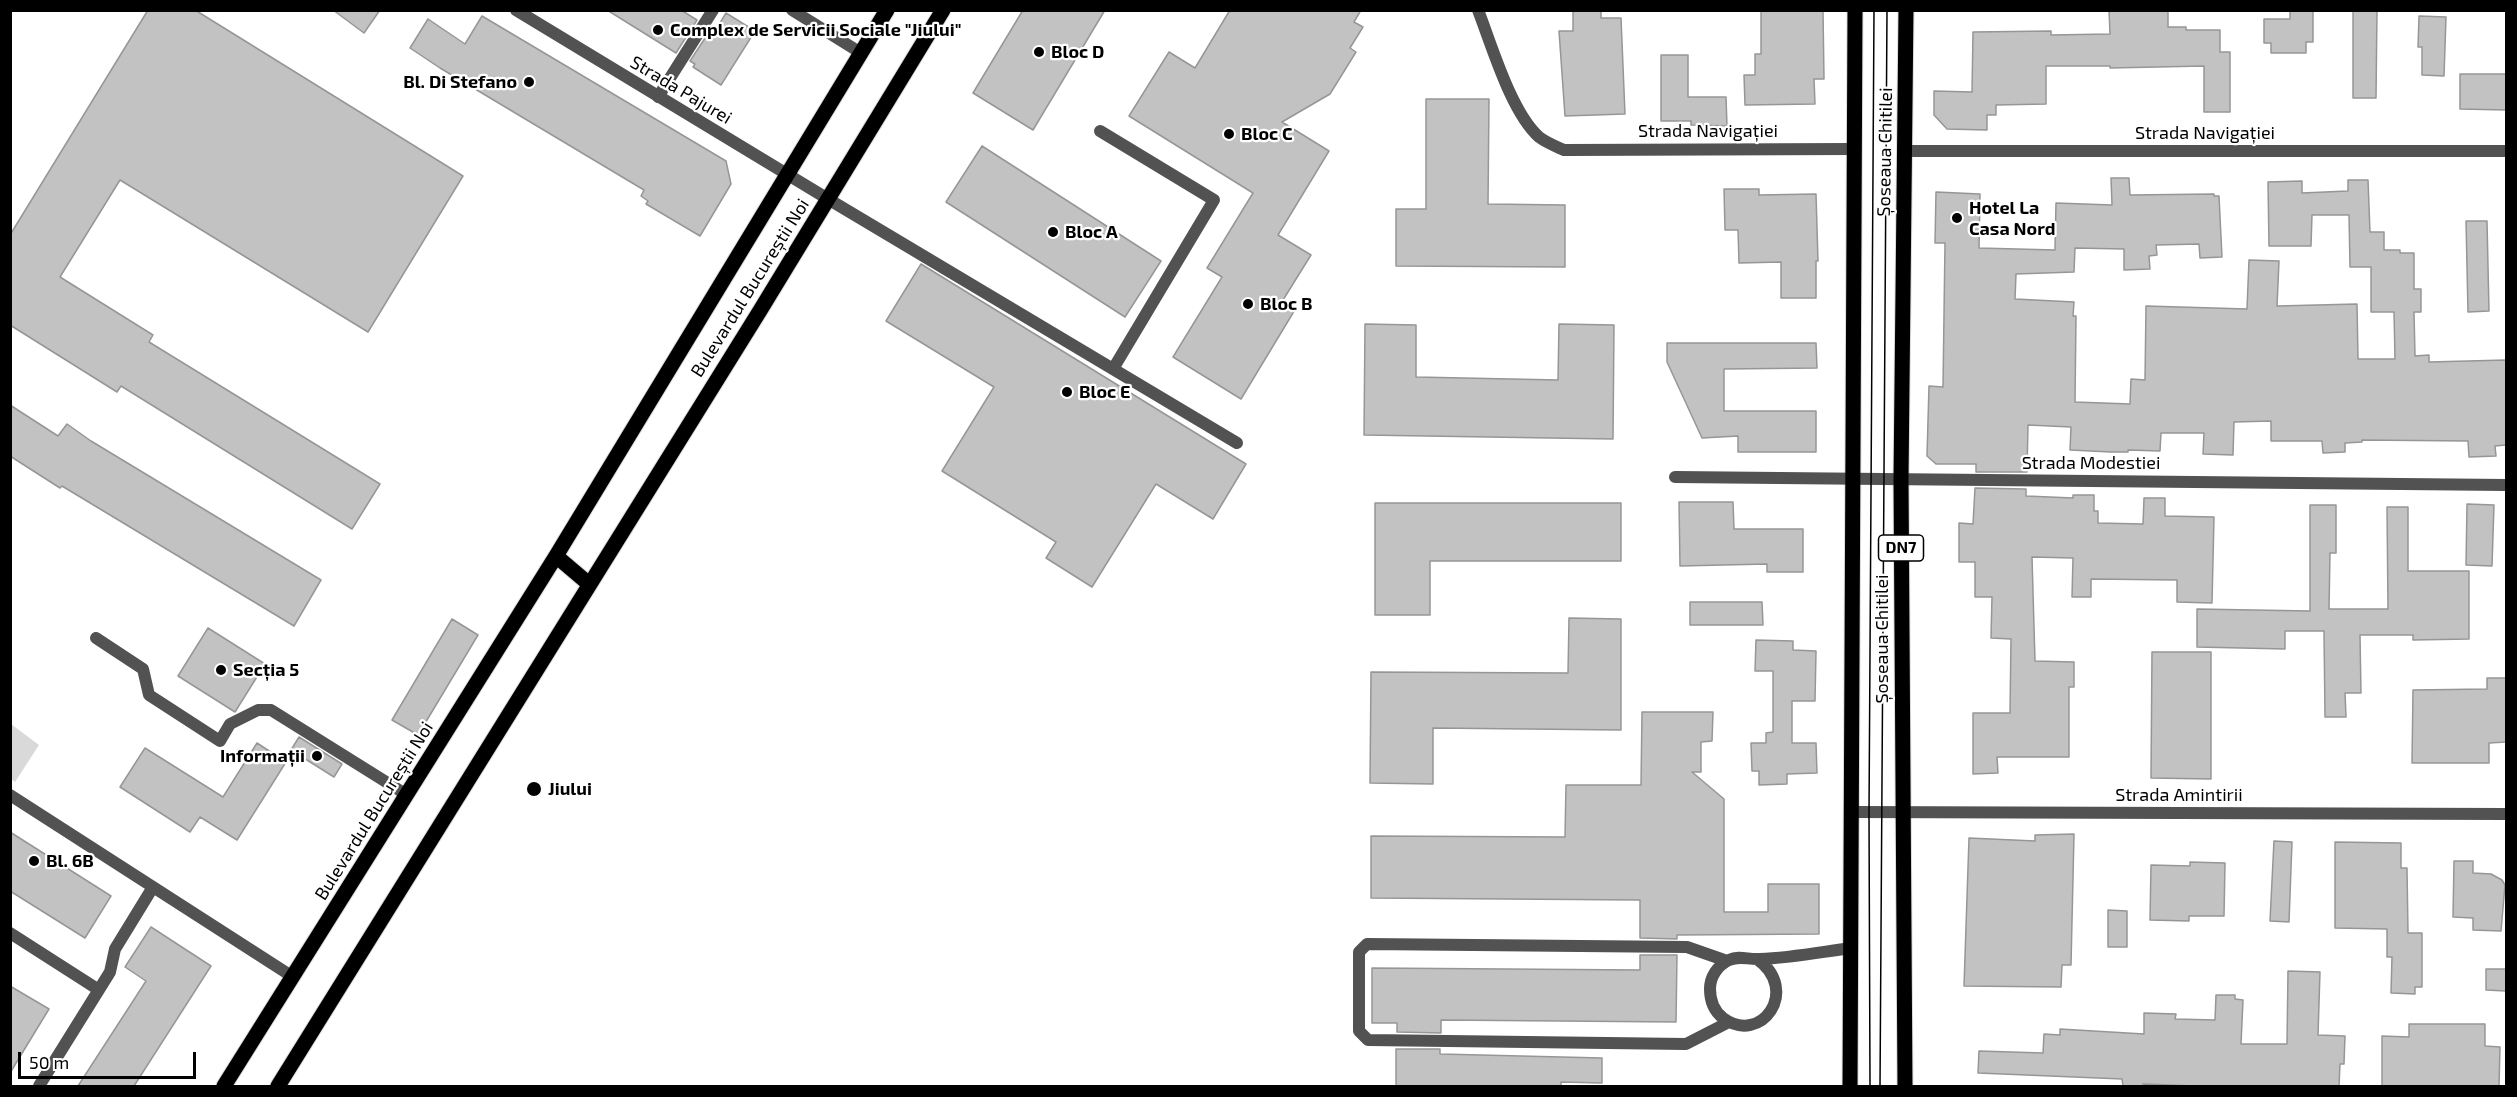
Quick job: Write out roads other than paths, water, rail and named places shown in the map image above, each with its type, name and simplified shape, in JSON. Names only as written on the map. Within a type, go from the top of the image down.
[{"type":"main road","name":"Bulevardul Bucureștii Noi","points":[[224,1086],[556,556],[886,10]]},
{"type":"main road","name":"Bulevardul Bucureștii Noi","points":[[278,1086],[943,10]]},
{"type":"main road","name":"Șoseaua Chitilei","points":[[1850,1086],[1855,10]]},
{"type":"main road","name":"Șoseaua Chitilei","points":[[1905,1086],[1901,479],[1906,10]]},
{"type":"main road","points":[[556,556],[589,584]]},
{"type":"street","name":"Strada Pajurei","points":[[516,10],[786,175],[1237,443]]},
{"type":"street","points":[[658,97],[713,10]]},
{"type":"street","points":[[792,10],[861,53]]},
{"type":"street","name":"Strada Navigației","points":[[1478,10],[1503,76],[1528,123],[1548,143],[1564,150],[1853,149]]},
{"type":"street","points":[[1100,131],[1214,200],[1113,369]]},
{"type":"street","name":"Strada Navigației","points":[[1904,151],[2506,151]]},
{"type":"street","name":"Strada Modestiei","points":[[1675,477],[2506,484]]},
{"type":"street","points":[[96,638],[142,669],[149,695],[220,741],[230,724],[258,710],[272,710],[407,795]]},
{"type":"street","points":[[10,795],[293,977]]},
{"type":"street","name":"Strada Amintirii","points":[[1852,812],[2506,814]]},
{"type":"street","points":[[39,1086],[110,972],[115,949],[153,887]]},
{"type":"street","points":[[10,933],[99,990]]},
{"type":"street","points":[[1726,961],[1688,947],[1367,944],[1359,952],[1359,1031],[1368,1040],[1686,1044],[1729,1022]]},
{"type":"street","points":[[1757,959],[1773,974],[1777,984],[1774,1005],[1769,1014],[1760,1020],[1740,1025],[1729,1022],[1714,1008],[1710,987],[1718,968],[1726,961],[1737,957],[1757,959],[1851,948]]},
{"type":"tram line","points":[[1870,1086],[1869,812],[1874,10]]},
{"type":"tram line","points":[[1880,1086],[1887,10]]},
{"type":"place","name":"Complex de Servicii Sociale \"Jiului\"","points":[[658,30]]},
{"type":"place","name":"Bloc D","points":[[1039,52]]},
{"type":"place","name":"Bl. Di Stefano","points":[[529,82]]},
{"type":"place","name":"Bloc C","points":[[1229,134]]},
{"type":"place","name":"Hotel La Casa Nord","points":[[1957,218]]},
{"type":"place","name":"Bloc A","points":[[1053,232]]},
{"type":"place","name":"Bloc B","points":[[1248,304]]},
{"type":"place","name":"Bloc E","points":[[1067,392]]},
{"type":"place","name":"Secția 5","points":[[221,670]]},
{"type":"place","name":"Informații","points":[[317,756]]},
{"type":"place","name":"Jiului","points":[[534,789]]},
{"type":"place","name":"Bl. 6B","points":[[34,861]]}]
